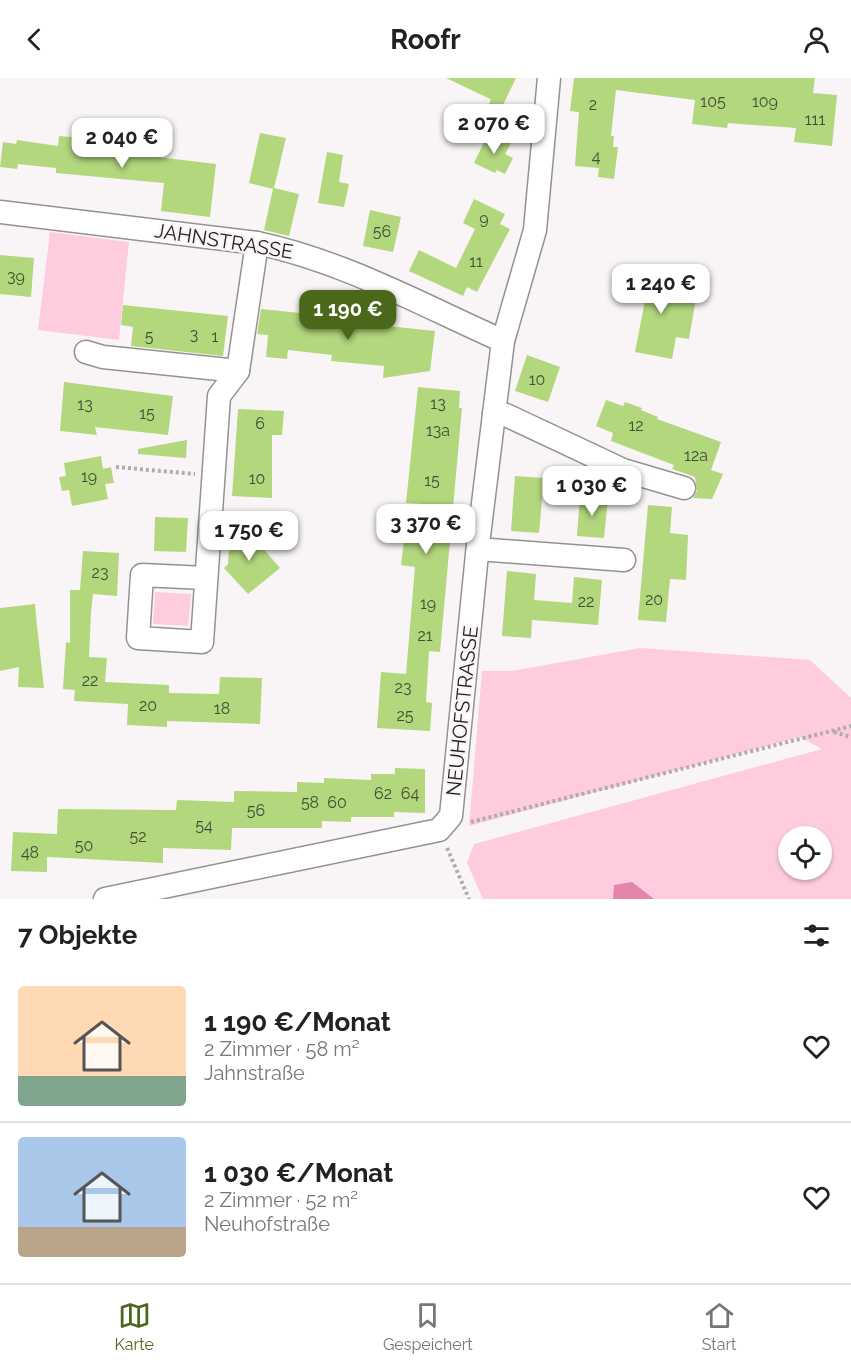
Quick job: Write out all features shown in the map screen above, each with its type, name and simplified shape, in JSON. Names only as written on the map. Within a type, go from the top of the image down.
[{"type":"street","name":"NEUHOFSTRASSE","points":[[439,830],[451,816],[502,341],[535,230],[549,78]]},
{"type":"street","name":"JAHNSTRASSE","points":[[0,212],[256,243],[327,262],[502,341]]},
{"type":"street","points":[[205,578],[219,396],[238,371],[256,243]]},
{"type":"street","points":[[86,352],[103,357],[238,371]]},
{"type":"street","points":[[494,414],[506,415],[631,473],[684,488]]},
{"type":"street","points":[[478,549],[624,560]]},
{"type":"street","points":[[105,899],[132,896],[439,830]]},
{"type":"path","points":[[116,467],[214,476]]},
{"type":"path","points":[[469,899],[439,830],[851,726]]},
{"type":"path","points":[[834,732],[851,737]]},
{"type":"shaded area","points":[[50,232],[129,242],[119,340],[38,330]]},
{"type":"shaded area","points":[[155,592],[191,594],[188,626],[153,624]]},
{"type":"shaded area","points":[[640,648],[810,660],[851,698],[851,899],[483,899],[467,863],[474,844],[822,749],[800,737],[469,826],[482,671],[512,671]]},
{"type":"shaded area","points":[[632,882],[654,899],[613,899],[614,885]]},
{"type":"building","points":[[446,78],[516,78],[503,105]]},
{"type":"building","points":[[574,78],[815,78],[813,93],[837,95],[832,146],[794,142],[796,128],[728,123],[727,128],[692,124],[695,100],[616,90],[611,136],[614,136],[613,147],[618,147],[614,179],[598,177],[599,168],[575,166],[579,112],[570,111]]},
{"type":"building","points":[[491,99],[509,107],[501,123],[484,116]]},
{"type":"building","points":[[489,132],[511,143],[505,154],[513,158],[505,174],[497,170],[495,173],[474,163]]},
{"type":"building","points":[[260,133],[286,138],[274,188],[299,194],[289,236],[264,230],[273,189],[249,183]]},
{"type":"building","points":[[59,136],[142,144],[141,155],[216,164],[210,217],[161,211],[164,183],[56,173],[56,168],[18,164],[17,169],[0,167],[3,142],[16,144],[17,140],[58,146]]},
{"type":"building","points":[[327,152],[343,155],[339,182],[349,184],[344,207],[318,203]]},
{"type":"building","points":[[474,199],[505,214],[500,224],[510,229],[477,292],[467,287],[463,296],[409,271],[419,250],[456,268],[475,229],[463,223]]},
{"type":"building","points":[[370,210],[401,217],[393,252],[363,246]]},
{"type":"building","points":[[0,255],[34,258],[31,297],[0,294]]},
{"type":"building","points":[[636,270],[657,273],[656,280],[678,284],[676,294],[696,298],[689,339],[676,337],[672,359],[635,352],[645,301],[631,298]]},
{"type":"building","points":[[123,305],[228,316],[223,356],[131,346],[133,327],[121,325]]},
{"type":"building","points":[[261,309],[370,320],[369,324],[435,331],[430,371],[383,378],[384,366],[331,361],[332,355],[288,350],[287,359],[266,357],[268,335],[257,334]]},
{"type":"building","points":[[527,355],[560,367],[548,402],[515,391]]},
{"type":"building","points":[[64,382],[173,396],[168,435],[95,427],[97,435],[60,431]]},
{"type":"building","points":[[418,387],[460,391],[459,408],[462,408],[440,652],[429,651],[426,702],[432,703],[430,731],[377,728],[381,672],[406,674],[415,567],[401,565],[404,541],[421,542],[425,504],[406,503]]},
{"type":"building","points":[[606,400],[623,406],[625,402],[642,408],[641,410],[658,417],[657,419],[721,442],[711,470],[723,474],[712,499],[693,498],[697,491],[695,477],[672,469],[674,465],[611,441],[613,433],[596,426]]},
{"type":"building","points":[[238,409],[284,411],[282,435],[272,435],[272,498],[232,496]]},
{"type":"building","points":[[187,440],[186,458],[138,454],[138,449]]},
{"type":"building","points":[[101,456],[103,469],[111,467],[114,483],[105,484],[108,499],[72,506],[69,490],[62,491],[59,477],[66,476],[64,463]]},
{"type":"building","points":[[515,476],[544,478],[539,533],[511,531]]},
{"type":"building","points":[[580,496],[608,498],[604,538],[577,536]]},
{"type":"building","points":[[648,505],[672,507],[670,533],[688,535],[686,580],[670,579],[666,622],[638,620]]},
{"type":"building","points":[[155,517],[188,518],[186,552],[154,551]]},
{"type":"building","points":[[230,535],[260,536],[260,545],[280,568],[248,594],[224,568],[228,564]]},
{"type":"building","points":[[83,551],[119,553],[117,596],[93,594],[91,612],[89,657],[107,658],[105,682],[169,685],[169,693],[219,694],[220,677],[262,678],[260,724],[167,721],[167,727],[127,725],[128,704],[74,701],[75,690],[63,689],[66,642],[70,643],[70,590],[80,590]]},
{"type":"building","points":[[507,571],[536,574],[534,600],[572,603],[574,577],[602,580],[598,625],[532,620],[531,638],[502,636]]},
{"type":"building","points":[[35,604],[44,688],[18,687],[19,667],[0,671],[0,608]]},
{"type":"building","points":[[395,768],[425,769],[425,813],[394,812],[394,817],[351,817],[351,822],[322,821],[322,828],[232,828],[231,850],[163,848],[163,863],[47,857],[47,872],[11,871],[13,832],[57,834],[58,809],[176,810],[177,800],[234,802],[234,791],[297,792],[297,782],[324,783],[324,778],[371,780],[371,774],[395,774]]}]
